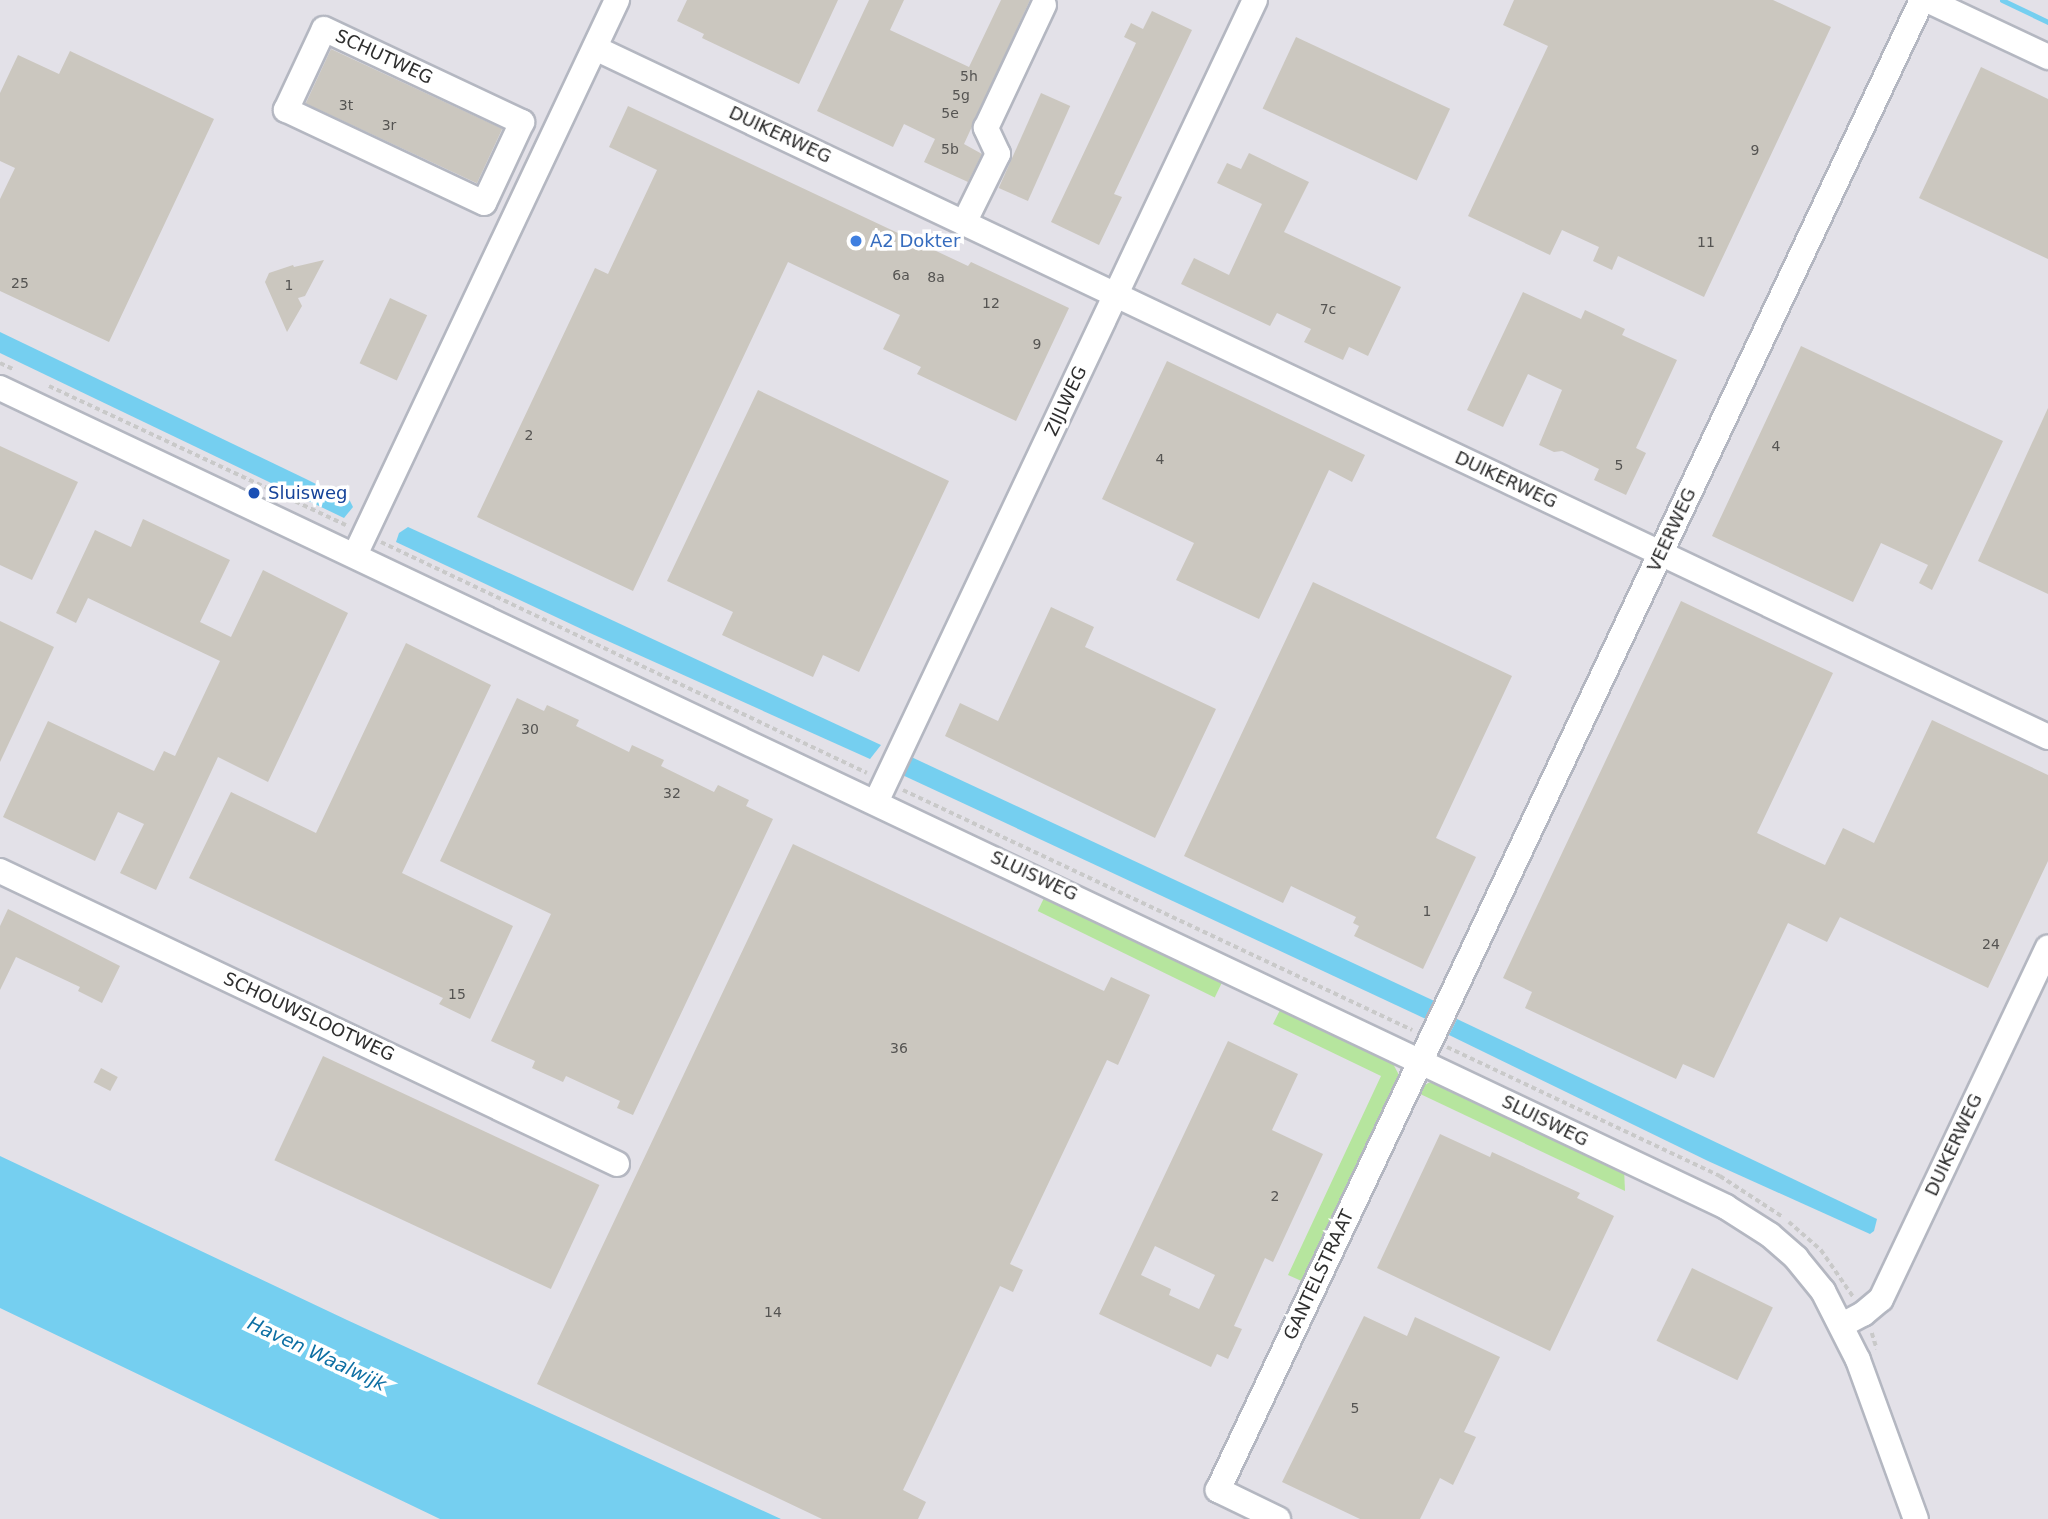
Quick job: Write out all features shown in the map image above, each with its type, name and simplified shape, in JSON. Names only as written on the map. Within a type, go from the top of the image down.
[{"type":"street","points":[[355,555],[617,0]]},
{"type":"street","name":"ZIJLWEG","points":[[876,802],[1255,0]]},
{"type":"street","points":[[1925,0],[2048,57]]},
{"type":"street","name":"VEERWEG","points":[[1420,1060],[1925,0]]},
{"type":"street","points":[[964,223],[998,154],[986,128],[1044,5]]},
{"type":"street","name":"SCHUTWEG","points":[[324,29],[522,122],[500,168],[484,203],[286,110],[324,29]]},
{"type":"street","name":"DUIKERWEG","points":[[595,48],[2048,737]]},
{"type":"street","points":[[500,168],[532,183]]},
{"type":"street","name":"SLUISWEG","points":[[0,388],[1726,1207],[1770,1234],[1796,1258],[1823,1291],[1858,1360],[1916,1519]]},
{"type":"street","name":"SCHOUWSLOOTWEG","points":[[0,871],[617,1164]]},
{"type":"street","name":"DUIKERWEG","points":[[1842,1325],[1863,1314],[1881,1299],[2048,948]]},
{"type":"street","name":"GANTELSTRAAT","points":[[1278,1519],[1218,1490],[1420,1060]]},
{"type":"shaded area","points":[[0,0],[2048,0],[2048,1519],[0,1519]]},
{"type":"green space","points":[[1046,894],[1223,980],[1215,997],[1038,911]]},
{"type":"green space","points":[[1282,1006],[1391,1060],[1399,1075],[1399,1084],[1306,1283],[1288,1275],[1381,1076],[1273,1024]]},
{"type":"green space","points":[[1435,1081],[1624,1168],[1625,1191],[1416,1092]]},
{"type":"water","points":[[0,332],[306,479],[350,501],[353,507],[344,518],[0,353]]},
{"type":"water","points":[[408,527],[881,745],[870,759],[590,633],[396,542],[399,533]]},
{"type":"water","points":[[907,755],[1438,1003],[1430,1021],[899,773]]},
{"type":"water","points":[[1457,1019],[1877,1219],[1874,1231],[1870,1234],[1708,1161],[1449,1035]]},
{"type":"water","name":"Haven Waalwijk","points":[[0,1156],[347,1320],[781,1519],[440,1519],[0,1308]]},
{"type":"building","points":[[687,0],[838,0],[799,84],[702,38],[704,34],[677,21]]},
{"type":"building","points":[[869,0],[904,0],[890,30],[969,67],[1001,0],[1030,0],[964,144],[982,154],[968,182],[924,162],[935,139],[904,124],[893,147],[817,111]]},
{"type":"building","points":[[1514,0],[1773,0],[1831,27],[1704,297],[1618,256],[1612,270],[1593,261],[1599,247],[1562,230],[1550,255],[1468,216],[1548,46],[1503,25]]},
{"type":"building","points":[[1152,11],[1192,30],[1114,194],[1122,197],[1099,245],[1051,222],[1136,43],[1124,37],[1131,23],[1143,29]]},
{"type":"building","points":[[1296,37],[1450,109],[1417,180],[1263,109]]},
{"type":"building","points":[[331,49],[502,129],[477,183],[306,103]]},
{"type":"building","points":[[70,51],[214,119],[109,342],[0,291],[0,199],[15,168],[0,161],[0,93],[18,55],[59,74]]},
{"type":"building","points":[[1981,67],[2048,99],[2048,259],[1919,198]]},
{"type":"building","points":[[1041,93],[1070,106],[1028,201],[999,188]]},
{"type":"building","points":[[628,106],[968,266],[971,262],[1069,308],[1016,421],[917,374],[921,367],[883,349],[900,315],[788,262],[633,591],[477,517],[595,268],[608,274],[657,170],[609,147]]},
{"type":"building","points":[[1249,153],[1309,182],[1284,232],[1401,287],[1368,356],[1349,347],[1343,360],[1304,342],[1311,329],[1277,313],[1270,326],[1181,284],[1194,258],[1229,275],[1262,204],[1217,183],[1227,163],[1241,169]]},
{"type":"building","points":[[324,260],[305,296],[298,298],[302,306],[287,332],[265,282],[269,273],[293,265],[294,267]]},
{"type":"building","points":[[1523,292],[1581,319],[1585,310],[1625,329],[1622,335],[1677,360],[1636,448],[1646,453],[1626,495],[1594,480],[1599,469],[1562,451],[1554,452],[1539,445],[1562,390],[1528,374],[1503,427],[1467,410]]},
{"type":"building","points":[[390,298],[427,315],[397,381],[360,363]]},
{"type":"building","points":[[1801,346],[2003,441],[1932,590],[1919,583],[1928,565],[1881,543],[1853,602],[1712,536]]},
{"type":"building","points":[[1167,361],[1365,455],[1352,482],[1329,470],[1259,619],[1176,580],[1194,543],[1102,499]]},
{"type":"building","points":[[758,390],[949,481],[859,672],[823,655],[813,677],[722,635],[733,612],[667,581]]},
{"type":"building","points":[[2048,408],[2048,594],[1978,561]]},
{"type":"building","points":[[0,446],[78,482],[32,580],[0,565]]},
{"type":"building","points":[[143,519],[230,560],[200,622],[231,637],[263,570],[348,613],[268,782],[218,757],[156,890],[120,873],[144,824],[118,812],[95,861],[3,817],[48,721],[154,771],[164,751],[175,756],[220,661],[88,598],[76,623],[56,613],[95,530],[131,547]]},
{"type":"building","points":[[1313,582],[1512,676],[1436,838],[1476,857],[1423,969],[1354,936],[1359,926],[1353,923],[1356,917],[1291,886],[1283,903],[1184,856]]},
{"type":"building","points":[[1681,601],[1833,673],[1757,833],[1825,865],[1843,828],[1874,843],[1932,720],[2048,775],[2048,861],[1988,988],[1840,917],[1827,942],[1788,923],[1714,1078],[1683,1064],[1676,1079],[1525,1008],[1532,992],[1503,978]]},
{"type":"building","points":[[1051,607],[1094,627],[1085,647],[1216,709],[1155,838],[945,736],[960,703],[998,721]]},
{"type":"building","points":[[0,621],[54,647],[0,762]]},
{"type":"building","points":[[406,643],[491,685],[402,873],[513,926],[470,1019],[439,1004],[443,998],[189,878],[231,792],[316,833]]},
{"type":"building","points":[[517,698],[544,711],[547,705],[579,720],[576,726],[629,752],[632,745],[664,760],[661,766],[714,792],[718,785],[749,800],[746,806],[773,819],[633,1115],[617,1108],[620,1101],[566,1076],[563,1082],[532,1068],[535,1061],[491,1041],[551,914],[440,861]]},
{"type":"building","points":[[793,844],[1104,991],[1111,977],[1150,995],[1118,1065],[1107,1060],[1010,1264],[1023,1270],[1013,1292],[1000,1286],[903,1490],[926,1502],[918,1519],[822,1519],[537,1384]]},
{"type":"building","points":[[8,909],[120,966],[102,1003],[78,991],[80,987],[16,957],[0,990],[0,926]]},
{"type":"building","points":[[1228,1041],[1298,1074],[1272,1130],[1323,1154],[1273,1262],[1265,1258],[1234,1326],[1242,1329],[1228,1359],[1217,1354],[1211,1367],[1099,1314]],"holes":[[[1155,1246],[1215,1275],[1199,1309],[1169,1295],[1171,1289],[1141,1275]]]},
{"type":"building","points":[[323,1056],[599,1185],[551,1289],[274,1160]]},
{"type":"building","points":[[101,1068],[118,1077],[110,1091],[93,1082]]},
{"type":"building","points":[[1440,1134],[1490,1157],[1492,1152],[1580,1193],[1577,1198],[1614,1216],[1550,1351],[1377,1268]]},
{"type":"building","points":[[1692,1268],[1773,1307],[1737,1380],[1656,1341]]},
{"type":"building","points":[[1364,1316],[1407,1336],[1415,1317],[1500,1357],[1464,1432],[1476,1437],[1453,1485],[1440,1478],[1420,1519],[1360,1519],[1282,1482]]},
{"type":"waterway","points":[[2002,0],[2048,22]]},
{"type":"place","name":"A2 Dokter","points":[[856,241]]},
{"type":"place","name":"Sluisweg","points":[[254,493]]}]
